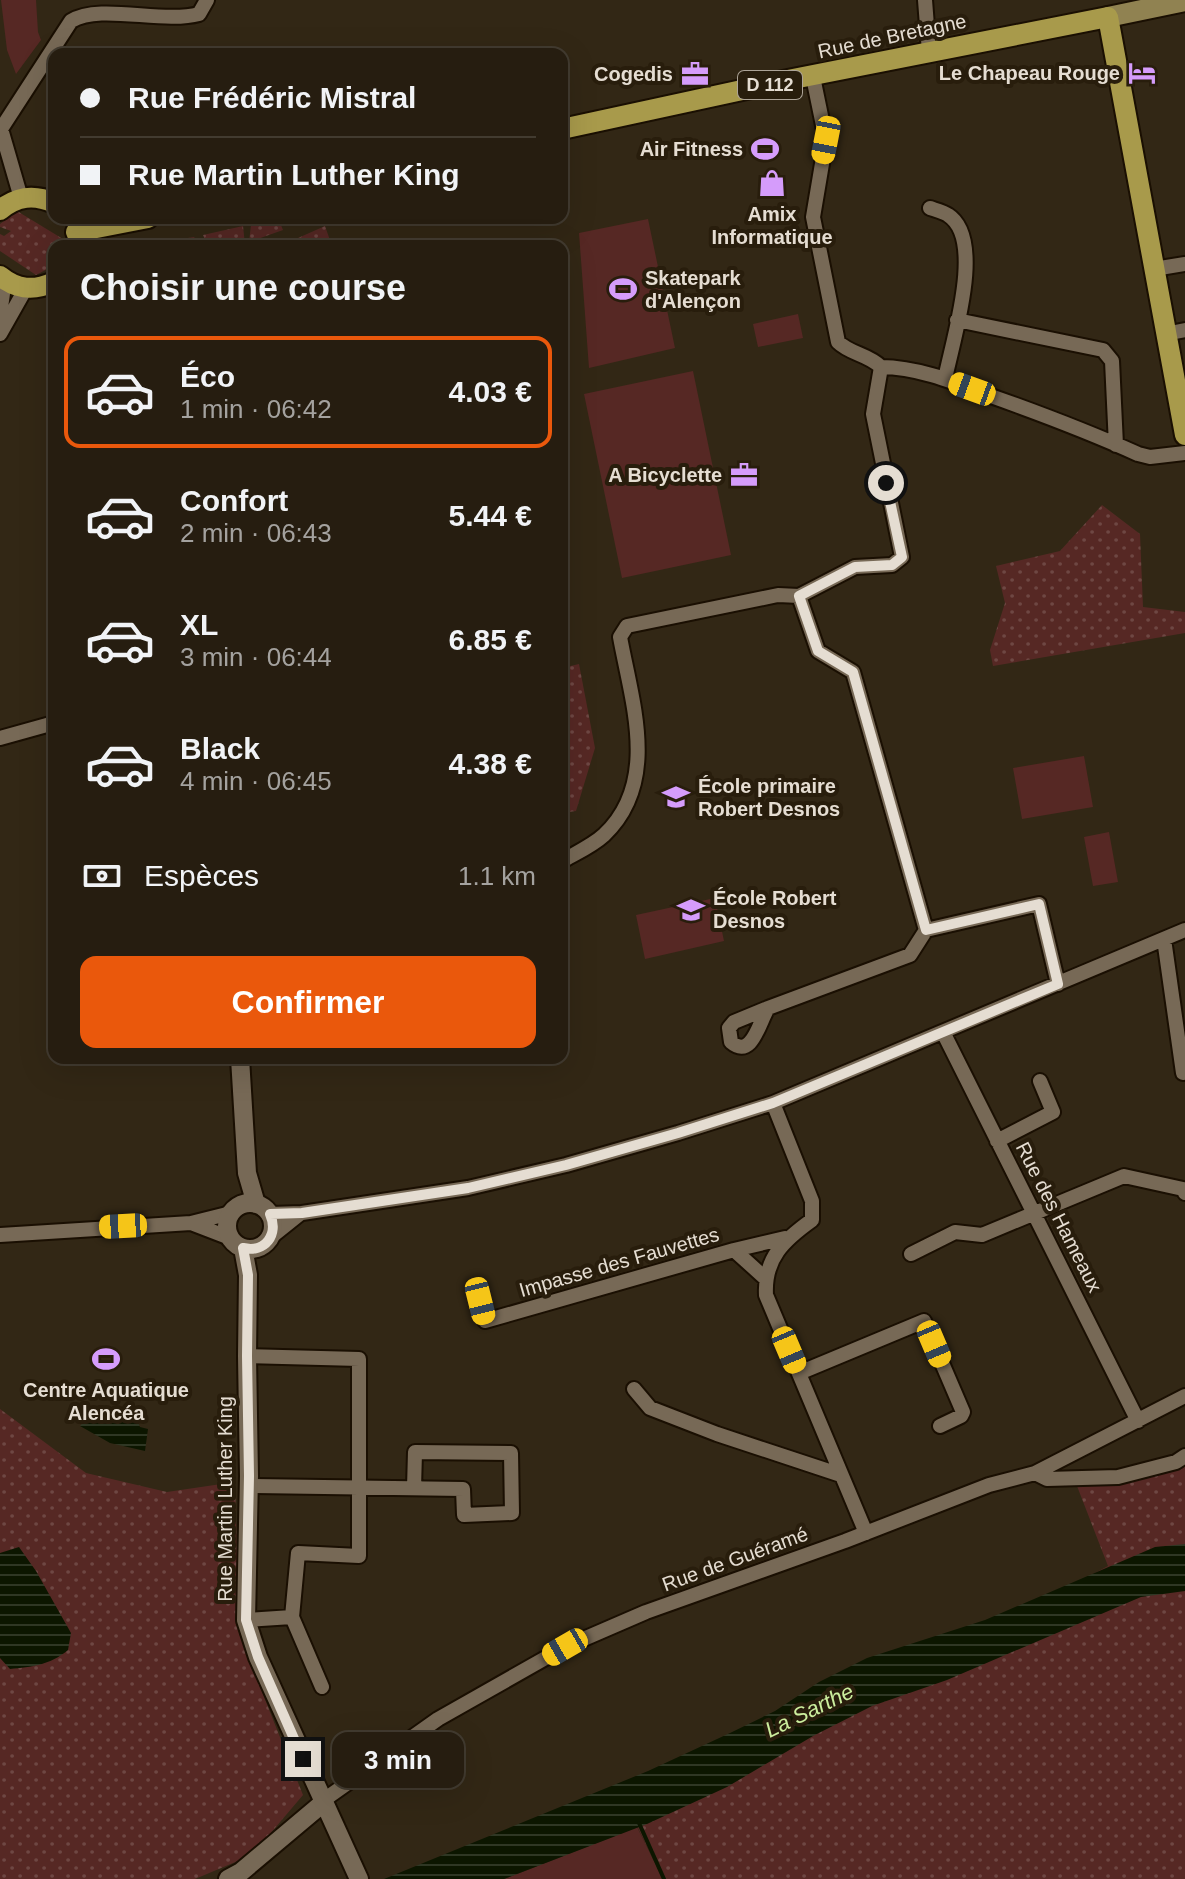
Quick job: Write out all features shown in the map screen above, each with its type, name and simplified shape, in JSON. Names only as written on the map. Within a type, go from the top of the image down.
[{"type":"main road","name":"Rue de Bretagne","points":[[568,128],[1185,1]]},
{"type":"main road","points":[[1108,17],[1154,269],[1175,332],[1185,435]]},
{"type":"main road","points":[[0,210],[21,198],[36,197],[48,201]]},
{"type":"main road","points":[[75,232],[117,224]]},
{"type":"main road","points":[[3,278],[26,288],[48,285]]},
{"type":"street","points":[[54,48],[71,21],[80,16],[183,19],[199,14],[207,0]]},
{"type":"street","points":[[925,0],[929,52]]},
{"type":"street","points":[[21,198],[1,129],[48,56]]},
{"type":"street","points":[[813,77],[826,140],[813,217],[838,342],[844,348],[871,357],[881,367],[899,367],[945,379],[1053,418],[1138,454],[1150,457],[1185,453]]},
{"type":"street","points":[[930,208],[949,215],[960,228],[966,248],[967,269],[945,379]]},
{"type":"street","points":[[1154,269],[1185,264]]},
{"type":"street","points":[[0,314],[3,278]]},
{"type":"street","points":[[0,334],[26,288]]},
{"type":"street","points":[[957,320],[1103,350],[1112,361],[1116,445]]},
{"type":"street","points":[[568,857],[603,836],[622,814],[633,790],[640,760],[620,637],[627,626],[778,595],[799,596],[855,567],[892,565],[902,557],[873,414],[881,367]]},
{"type":"street","points":[[799,596],[818,651],[853,672],[926,930]]},
{"type":"street","points":[[0,738],[48,725]]},
{"type":"street","points":[[768,1008],[910,955],[926,930],[1039,904],[1058,984]]},
{"type":"street","points":[[0,1235],[191,1223],[249,1209],[302,1213],[468,1188],[566,1165],[773,1103],[1185,930]]},
{"type":"street","points":[[1164,939],[1183,1073]]},
{"type":"street","name":"Rue des Hameaux","points":[[943,1032],[1138,1421]]},
{"type":"street","points":[[240,1064],[249,1209],[274,1229],[251,1243]]},
{"type":"street","points":[[997,1141],[1053,1112],[1040,1081]]},
{"type":"street","points":[[773,1103],[812,1201],[812,1220],[785,1238],[765,1278],[766,1295],[866,1533]]},
{"type":"street","points":[[911,1254],[955,1232],[982,1235],[1124,1176],[1183,1189],[1185,1193]]},
{"type":"street","points":[[249,1209],[227,1226],[251,1243]]},
{"type":"street","points":[[191,1223],[251,1243],[302,1213]]},
{"type":"street","name":"Impasse des Fauvettes","points":[[480,1301],[485,1321],[785,1238]]},
{"type":"street","name":"Rue Martin Luther King","points":[[251,1243],[248,1275],[246,1620],[258,1657],[359,1879]]},
{"type":"street","points":[[734,1250],[765,1278]]},
{"type":"street","points":[[799,1373],[924,1321],[963,1412],[940,1426]]},
{"type":"street","points":[[247,1356],[359,1359],[359,1556],[298,1553],[292,1617],[322,1687]]},
{"type":"street","points":[[634,1389],[650,1408],[841,1475]]},
{"type":"street","name":"Rue de Guéramé","points":[[323,1803],[438,1719],[565,1647],[646,1612],[989,1485],[1035,1473],[1185,1396]]},
{"type":"street","points":[[249,1486],[463,1489],[464,1515],[512,1513],[511,1453],[415,1452],[414,1488]]},
{"type":"street","points":[[1035,1473],[1047,1479],[1118,1477],[1176,1462],[1185,1456]]},
{"type":"street","points":[[246,1620],[292,1617]]},
{"type":"street","points":[[228,1879],[241,1872],[323,1803]]},
{"type":"shaded area","points":[[1,0],[36,0],[41,40],[16,74],[7,50]]},
{"type":"shaded area","points":[[17,211],[63,239],[48,240],[48,269],[36,275],[0,251],[0,234],[4,236],[11,231],[0,227]]},
{"type":"shaded area","name":"Skatepark d'Alençon","points":[[648,219],[675,348],[589,368],[579,233]]},
{"type":"shaded area","points":[[280,224],[283,230],[249,240],[251,225]]},
{"type":"shaded area","points":[[243,226],[244,240],[205,240],[203,235]]},
{"type":"shaded area","points":[[325,226],[330,240],[294,240]]},
{"type":"shaded area","points":[[798,314],[803,338],[758,347],[753,324]]},
{"type":"shaded area","points":[[693,371],[731,555],[622,578],[584,394]]},
{"type":"shaded area","points":[[1102,505],[1140,534],[1143,607],[1185,612],[1185,633],[993,666],[990,650],[1005,603],[996,566],[1060,551]]},
{"type":"shaded area","points":[[579,664],[595,748],[576,811],[568,812],[568,667]]},
{"type":"shaded area","points":[[1084,756],[1093,807],[1022,819],[1013,768]]},
{"type":"shaded area","points":[[1109,832],[1118,882],[1093,886],[1084,837]]},
{"type":"shaded area","points":[[715,898],[724,941],[645,959],[636,915]]},
{"type":"shaded area","points":[[0,1409],[86,1473],[167,1492],[235,1482],[239,1634],[303,1795],[252,1855],[195,1879],[0,1879]]},
{"type":"shaded area","points":[[1185,1465],[1185,1879],[663,1879],[635,1822],[1108,1566],[1077,1486]]},
{"type":"shaded area","points":[[637,1827],[663,1879],[504,1879]]},
{"type":"water","points":[[106,1406],[117,1408],[130,1422],[137,1420],[140,1427],[148,1429],[145,1451],[110,1443],[80,1426],[95,1409],[98,1411]]},
{"type":"water","name":"La Sarthe","points":[[1185,1544],[1185,1591],[1141,1597],[947,1680],[872,1706],[813,1736],[727,1787],[647,1824],[504,1879],[384,1879],[648,1771],[775,1711],[819,1682],[867,1658],[985,1620],[1155,1547]]},
{"type":"water","points":[[19,1547],[71,1633],[68,1650],[61,1655],[40,1664],[10,1669],[0,1658],[0,1553]]},
{"type":"waterway","points":[[639,1823],[664,1879]]},
{"type":"place","name":"Le Chapeau Rouge","points":[[1142,73]]},
{"type":"place","name":"Cogedis","points":[[695,74]]},
{"type":"place","name":"Air Fitness","points":[[765,149]]},
{"type":"place","name":"Amix Informatique","points":[[772,183]]},
{"type":"place","name":"Skatepark d'Alençon","points":[[623,289]]},
{"type":"place","name":"A Bicyclette","points":[[744,475]]},
{"type":"place","name":"École primaire Robert Desnos","points":[[676,797]]},
{"type":"place","name":"École Robert Desnos","points":[[691,910]]},
{"type":"place","name":"Centre Aquatique Alencéa","points":[[106,1359]]},
{"type":"route","points":[[303,1759],[258,1657],[246,1620],[248,1275],[243,1248],[250,1250],[268,1242],[274,1229],[270,1214],[302,1213],[468,1188],[566,1165],[678,1133],[773,1103],[1058,984],[1039,904],[926,930],[853,672],[818,651],[809,628],[799,596],[855,567],[892,565],[902,557],[886,483]]}]
